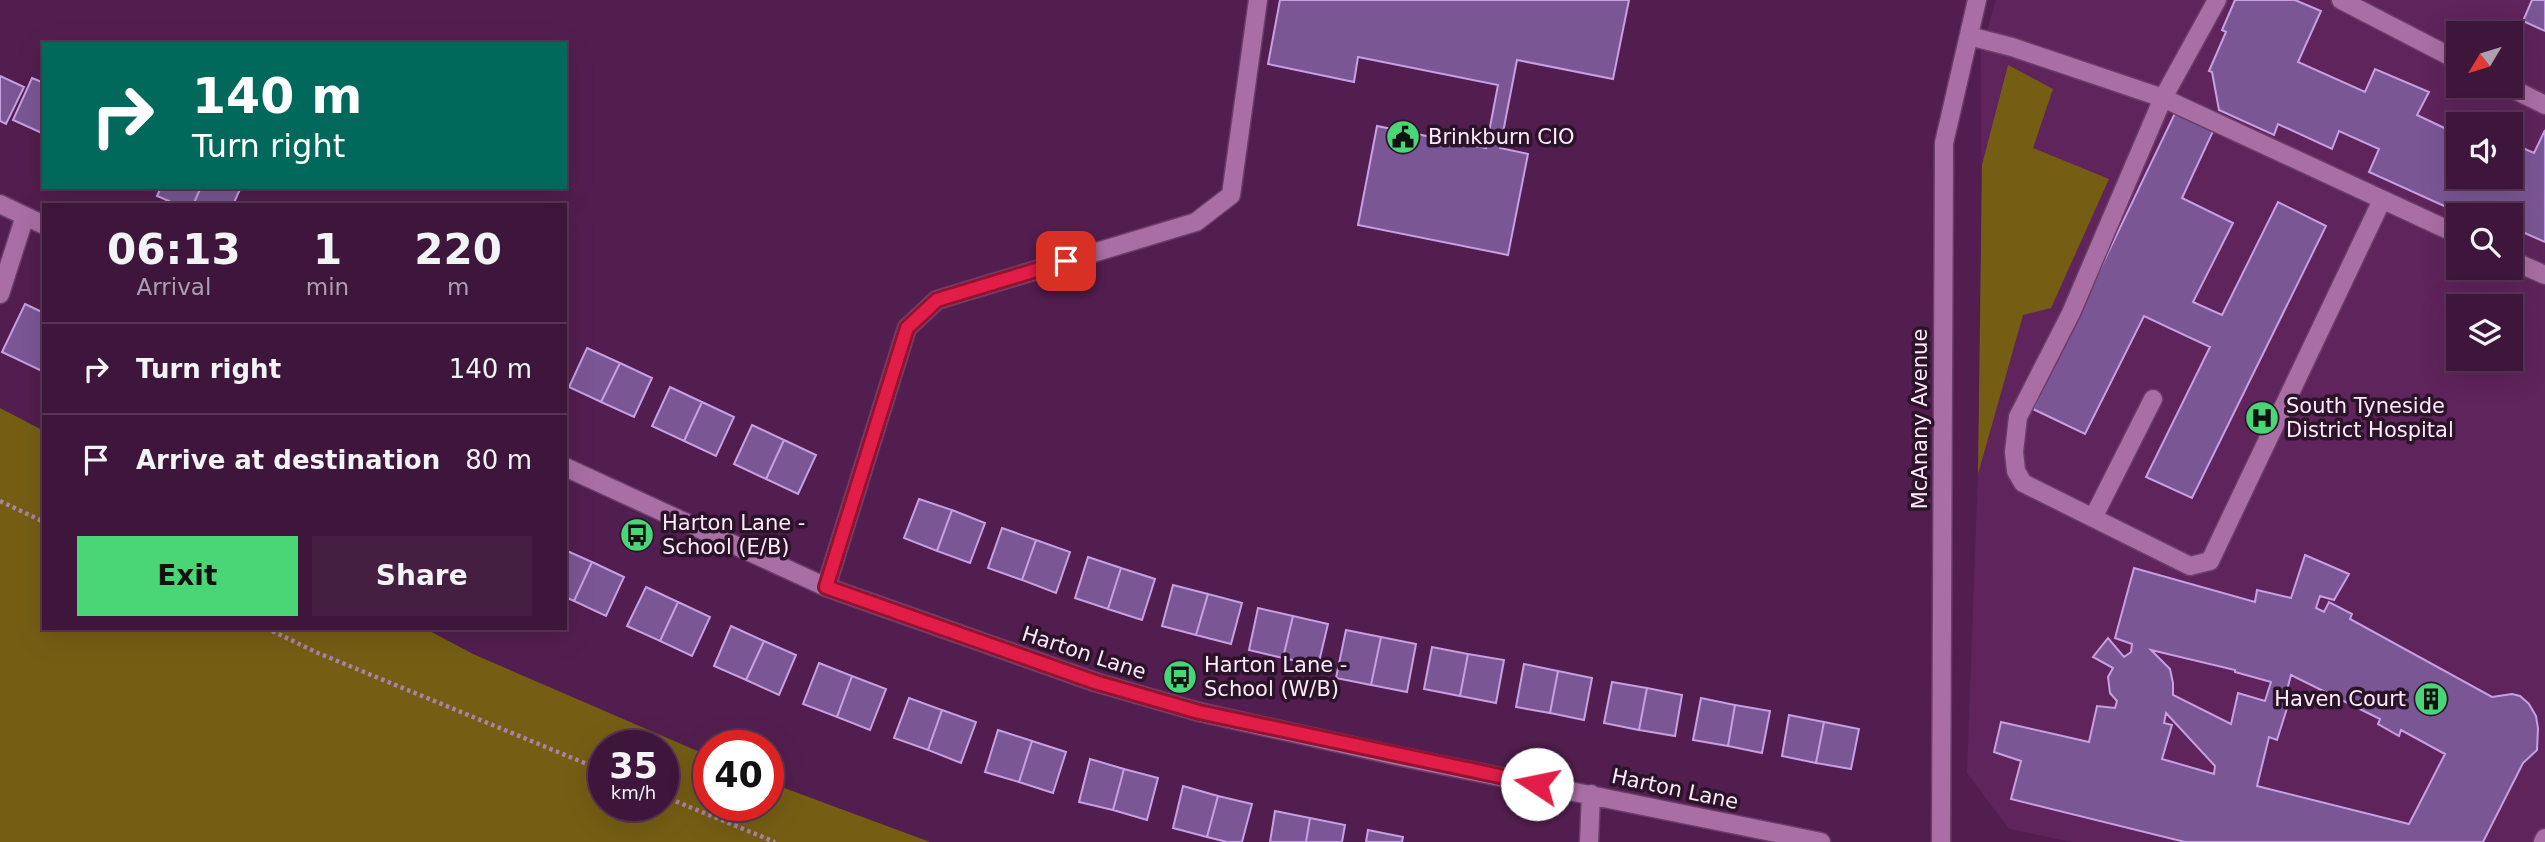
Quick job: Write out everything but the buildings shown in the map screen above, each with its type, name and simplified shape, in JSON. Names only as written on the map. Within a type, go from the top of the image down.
[{"type":"street","points":[[826,587],[907,328],[937,300],[1196,222],[1231,195],[1258,0]]},
{"type":"street","name":"McAnany Avenue","points":[[1941,842],[1944,143],[1977,0]]},
{"type":"street","points":[[2217,0],[2163,98],[2071,313],[2018,416],[2014,452],[2016,471],[2023,483],[2190,566],[2210,561],[2382,200]]},
{"type":"street","points":[[2341,0],[2446,54]]},
{"type":"street","points":[[1969,36],[2012,47],[2163,98],[2446,229]]},
{"type":"street","points":[[2524,94],[2545,105]]},
{"type":"street","points":[[0,204],[42,224]]},
{"type":"street","points":[[0,293],[25,216]]},
{"type":"street","points":[[2523,265],[2545,275]]},
{"type":"street","points":[[2094,518],[2153,399]]},
{"type":"street","name":"Harton Lane","points":[[567,468],[826,587],[1082,678],[1199,712],[1402,757],[1821,842]]},
{"type":"street","points":[[1589,842],[1591,794]]},
{"type":"path","points":[[0,501],[42,521]]},
{"type":"path","points":[[271,630],[318,653],[588,764]]},
{"type":"path","points":[[679,803],[775,842]]},
{"type":"shaded area","name":"South Tyneside District Hospital","points":[[1996,0],[2545,0],[2545,842],[2073,842],[2009,829],[1967,773],[1982,361],[1981,51]]},
{"type":"shaded area","points":[[2008,65],[2053,89],[2033,148],[2109,179],[2051,308],[2023,315],[1978,474],[1982,165]]},
{"type":"shaded area","points":[[0,408],[42,430],[42,630],[428,630],[473,654],[649,730],[588,730],[588,821],[679,821],[679,743],[693,749],[693,821],[784,821],[784,788],[930,842],[0,842]]},
{"type":"place","name":"Brinkburn CIO","points":[[1403,137]]},
{"type":"place","name":"South Tyneside District Hospital","points":[[2262,418]]},
{"type":"place","name":"Harton Lane - School (E/B)","points":[[637,535]]},
{"type":"place","name":"Harton Lane - School (W/B)","points":[[1180,677]]},
{"type":"place","name":"Haven Court","points":[[2431,699]]},
{"type":"route","points":[[1066,261],[937,300],[907,328],[826,587],[1095,682],[1199,712],[1537,784]]}]
